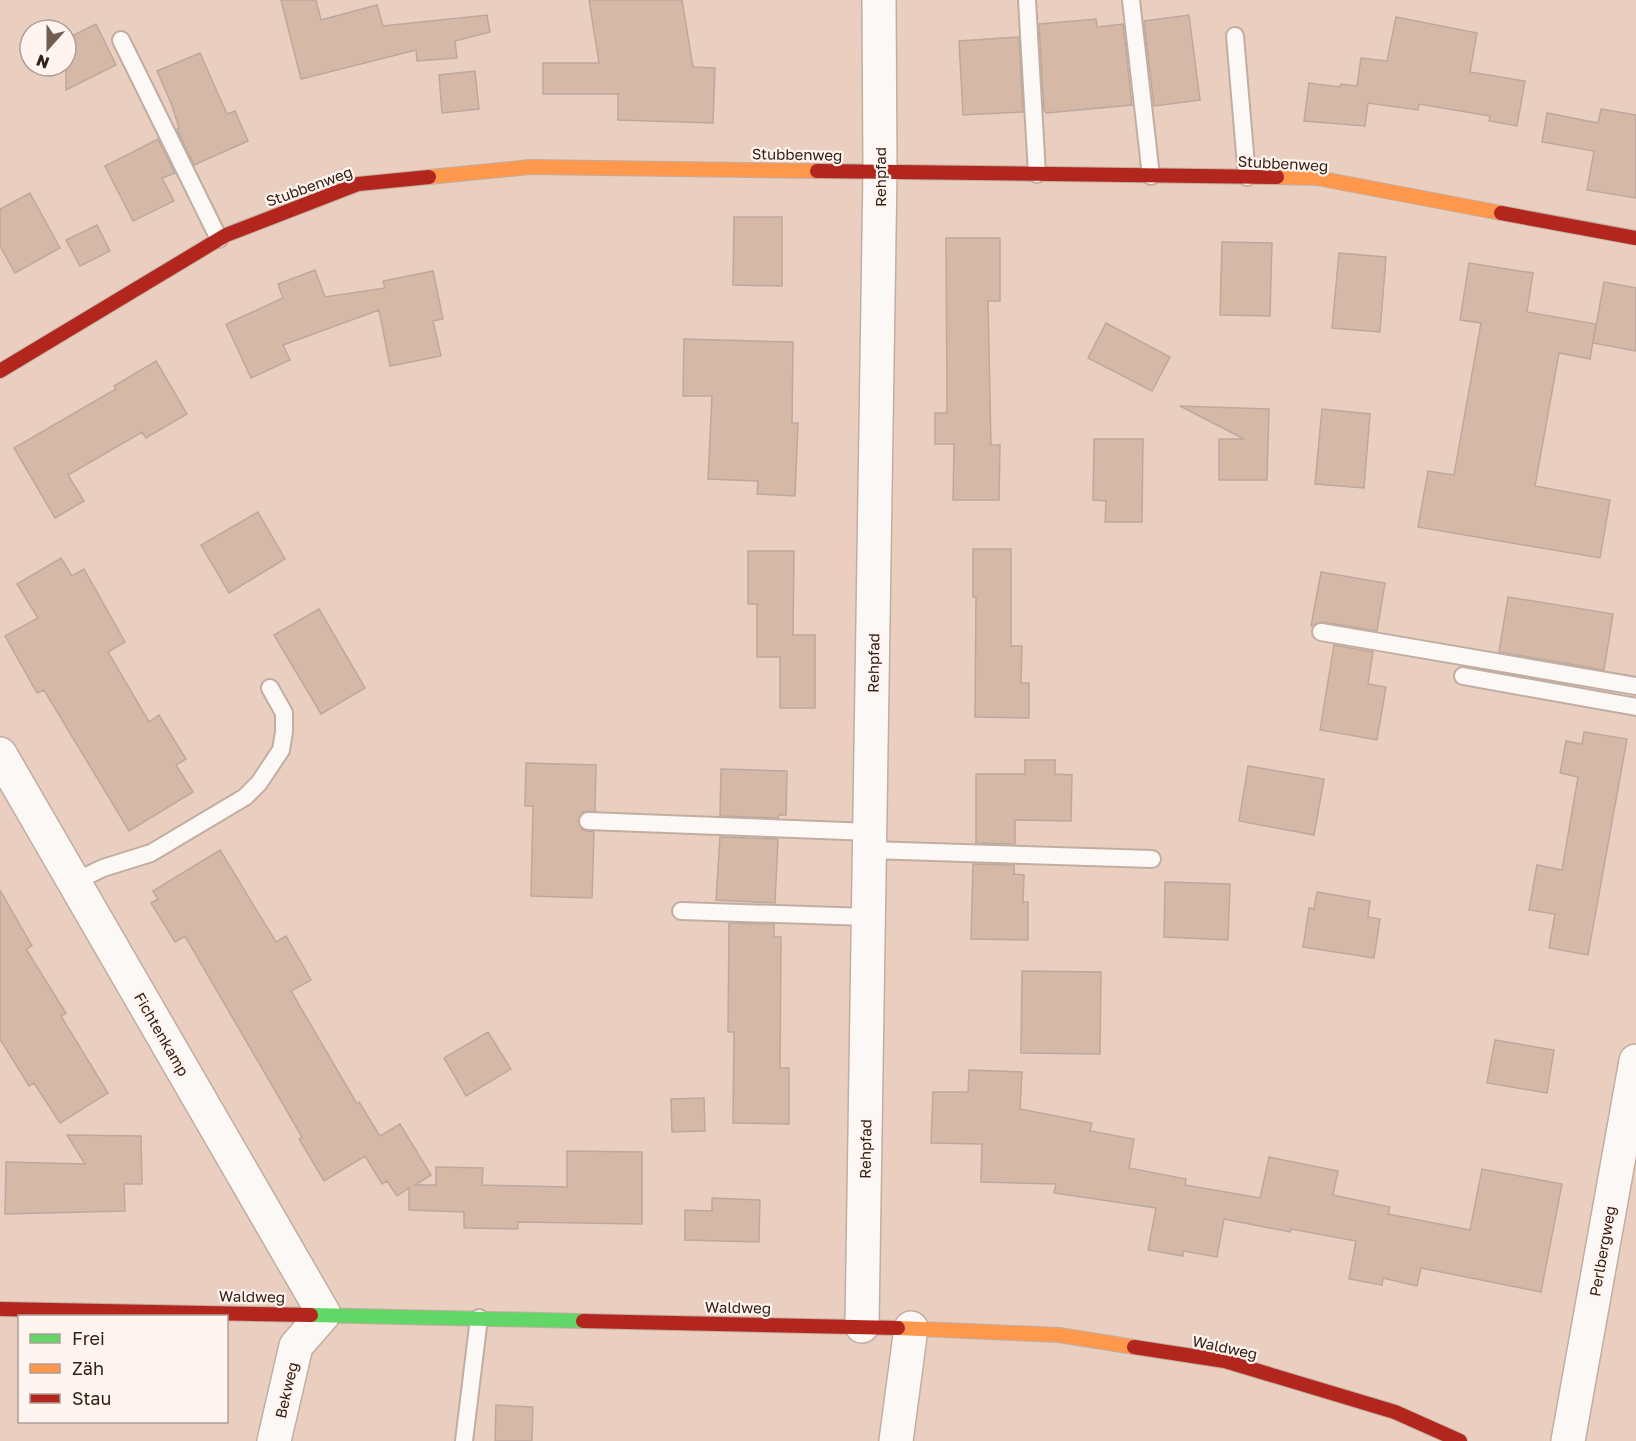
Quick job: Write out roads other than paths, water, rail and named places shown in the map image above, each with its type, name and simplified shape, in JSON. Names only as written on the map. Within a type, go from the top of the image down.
[{"type":"street","name":"Rehpfad","points":[[862,1326],[880,171],[879,0]]},
{"type":"street","name":"Stubbenweg","points":[[0,371],[219,239],[358,184],[530,167],[1317,178],[1636,238]]},
{"type":"street","name":"Fichtenkamp","points":[[0,754],[324,1314]]},
{"type":"street","name":"Perlbergweg","points":[[1568,1441],[1636,1062]]},
{"type":"street","name":"Waldweg","points":[[0,1309],[862,1326],[1059,1335],[1225,1361],[1395,1412],[1460,1441]]},
{"type":"street","name":"Bekweg","points":[[274,1441],[296,1346],[324,1314]]},
{"type":"street","points":[[896,1441],[911,1328]]},
{"type":"lane","points":[[1027,0],[1037,174]]},
{"type":"lane","points":[[1131,0],[1151,176]]},
{"type":"lane","points":[[1235,36],[1247,177]]},
{"type":"lane","points":[[120,40],[219,239]]},
{"type":"lane","points":[[1321,632],[1636,686]]},
{"type":"lane","points":[[1463,676],[1636,707]]},
{"type":"lane","points":[[74,882],[103,868],[151,853],[245,797],[259,783],[281,750],[284,713],[270,688]]},
{"type":"lane","points":[[588,821],[1152,859]]},
{"type":"lane","points":[[681,911],[869,917]]},
{"type":"lane","points":[[464,1441],[479,1318]]}]
